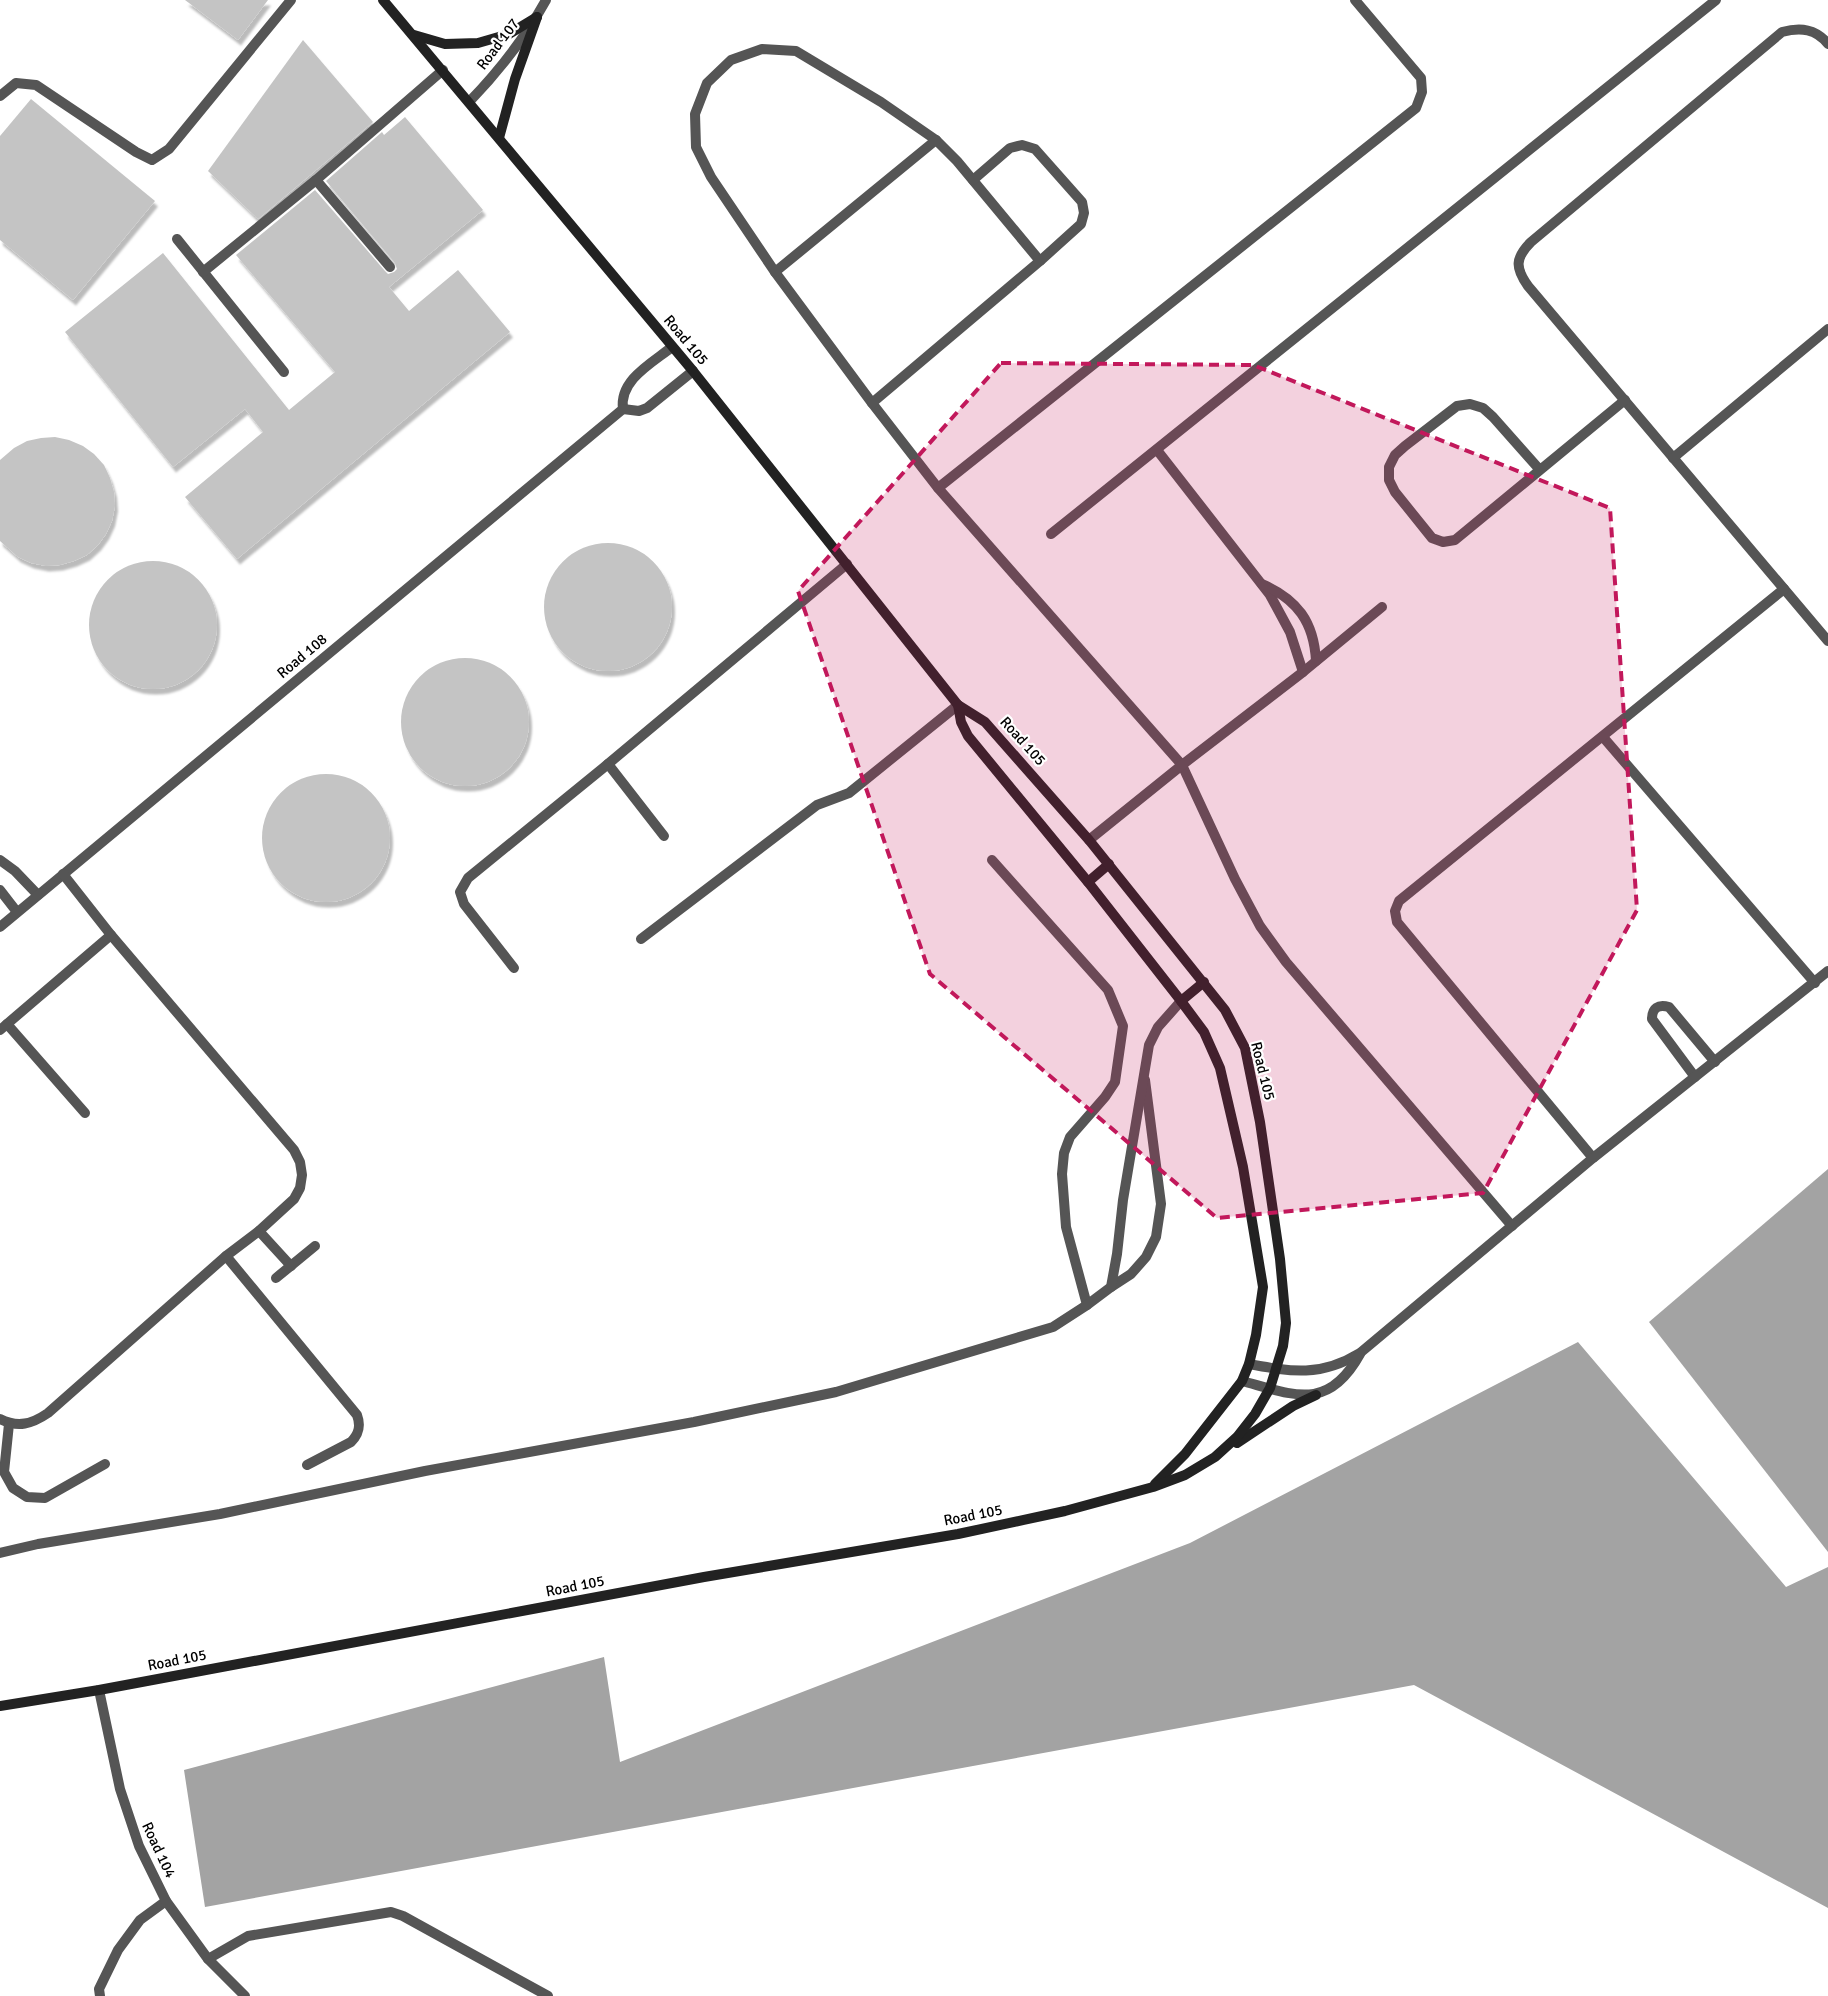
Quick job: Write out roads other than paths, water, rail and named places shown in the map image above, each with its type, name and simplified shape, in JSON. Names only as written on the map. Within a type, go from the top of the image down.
[{"type":"street","points":[[0,96],[16,83],[36,85],[136,152],[152,160],[169,149],[291,0]]},
{"type":"street","name":"Road 105","points":[[0,1706],[99,1690],[694,1579],[958,1534],[1065,1511],[1153,1487],[1185,1475],[1215,1457],[1237,1437],[1249,1422],[1270,1388],[1283,1346],[1286,1324],[1280,1259],[1260,1122],[1244,1048],[1225,1010],[1089,840],[985,722],[958,704],[693,371],[383,0]]},
{"type":"street","name":"Road 107","points":[[469,102],[506,62],[537,17],[546,0]]},
{"type":"street","points":[[938,488],[1416,108],[1422,92],[1421,78],[1355,0]]},
{"type":"street","points":[[1051,534],[1716,0]]},
{"type":"street","points":[[414,35],[445,44],[478,43],[509,34],[537,17]]},
{"type":"street","points":[[499,138],[515,78],[537,17]]},
{"type":"street","points":[[1828,44],[1823,38],[1810,30],[1796,28],[1782,32],[1522,251],[1518,263],[1520,275],[1828,642]]},
{"type":"street","points":[[1040,261],[958,160],[936,140],[881,102],[796,51],[762,48],[731,60],[707,83],[694,114],[696,147],[711,177],[774,272],[938,488],[1182,765],[1235,879],[1260,926],[1286,962],[1512,1226]]},
{"type":"street","points":[[203,272],[316,180],[443,70]]},
{"type":"street","points":[[774,272],[936,140]]},
{"type":"street","points":[[872,403],[1040,261],[1080,224],[1084,213],[1082,202],[1035,148],[1022,145],[1010,148],[973,180]]},
{"type":"street","points":[[316,180],[390,267]]},
{"type":"street","points":[[177,239],[284,372]]},
{"type":"street","points":[[1673,458],[1828,329]]},
{"type":"street","points":[[672,346],[627,385],[623,393],[623,409],[639,411],[647,408],[693,371]]},
{"type":"street","points":[[1540,470],[1493,417],[1483,408],[1470,404],[1457,406],[1451,410],[1395,455],[1389,466],[1389,480],[1395,492],[1432,538],[1443,542],[1455,540],[1540,470],[1625,400]]},
{"type":"street","name":"Road 108","points":[[0,927],[623,409]]},
{"type":"street","points":[[1156,450],[1261,584],[1284,619],[1295,645],[1303,672]]},
{"type":"street","points":[[514,968],[464,904],[460,892],[468,878],[608,764],[847,564]]},
{"type":"street","points":[[1261,584],[1287,597],[1297,607],[1312,632],[1316,661]]},
{"type":"street","points":[[1592,1158],[1397,922],[1395,912],[1399,901],[1784,590]]},
{"type":"street","points":[[1089,840],[1182,765],[1303,672],[1382,607]]},
{"type":"street","points":[[641,938],[816,805],[849,793],[958,704]]},
{"type":"street","name":"Road 105","points":[[958,704],[961,722],[968,736],[1088,882],[1181,1001],[1204,1032],[1220,1068],[1242,1167],[1263,1287],[1256,1335],[1249,1364],[1242,1381],[1191,1446],[1153,1487]]},
{"type":"street","points":[[1603,736],[1815,983]]},
{"type":"street","points":[[608,764],[664,836]]},
{"type":"street","points":[[0,860],[15,871],[38,895]]},
{"type":"street","points":[[992,860],[1108,990],[1123,1026],[1115,1082],[1106,1097],[1070,1137],[1064,1154],[1062,1174],[1066,1227],[1087,1305]]},
{"type":"street","points":[[1088,882],[1108,864]]},
{"type":"street","points":[[63,874],[111,935],[294,1150],[300,1162],[302,1175],[300,1188],[294,1200],[260,1231],[226,1256],[48,1413],[36,1421],[23,1424],[5,1421],[4,1472],[12,1488],[27,1497],[45,1498],[106,1464]]},
{"type":"street","points":[[0,890],[17,912]]},
{"type":"street","points":[[84,1113],[3,1027],[111,935]]},
{"type":"street","points":[[1249,1364],[1306,1372],[1321,1370],[1348,1360],[1360,1353],[1592,1158],[1828,971]]},
{"type":"street","points":[[1110,1287],[1117,1254],[1149,1045],[1158,1027],[1181,1001],[1204,982]]},
{"type":"street","points":[[1695,1077],[1652,1019],[1652,1012],[1656,1007],[1662,1005],[1668,1007],[1715,1062]]},
{"type":"street","points":[[0,1553],[38,1544],[220,1514],[425,1471],[591,1442],[836,1392],[1053,1327],[1131,1274],[1146,1256],[1156,1237],[1161,1204],[1144,1069]]},
{"type":"street","points":[[260,1231],[291,1266]]},
{"type":"street","points":[[276,1278],[315,1246]]},
{"type":"street","points":[[226,1256],[357,1415],[360,1423],[356,1437],[307,1465]]},
{"type":"street","points":[[1215,1457],[1293,1406],[1332,1386],[1347,1374],[1360,1353]]},
{"type":"street","points":[[1242,1381],[1285,1393],[1316,1395]]},
{"type":"street","name":"Road 104","points":[[99,1690],[120,1789],[128,1819],[139,1846],[166,1901],[208,1959],[245,1996]]},
{"type":"street","points":[[100,1996],[100,1989],[118,1950],[140,1920],[166,1901]]},
{"type":"street","points":[[208,1959],[248,1936],[391,1912],[403,1916],[548,1996]]}]
